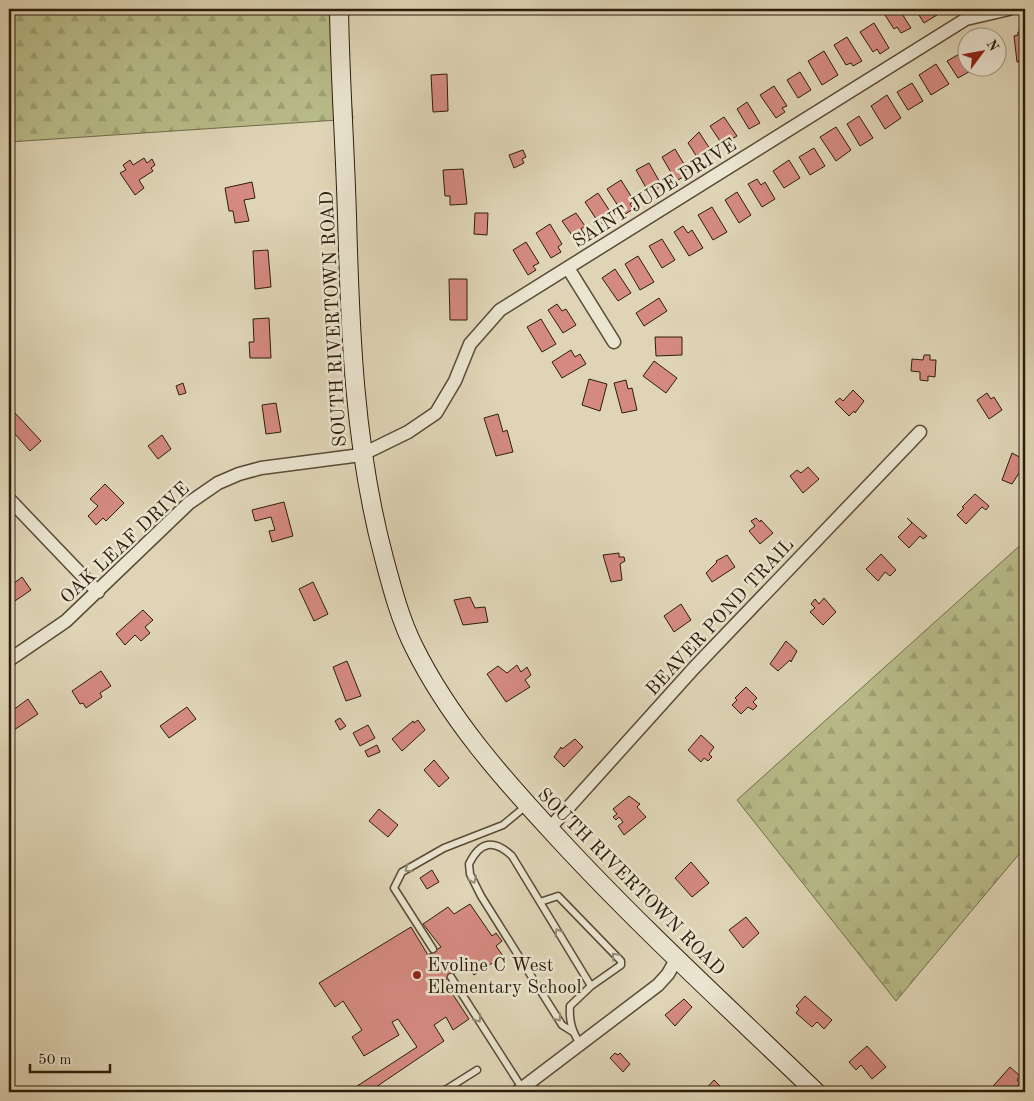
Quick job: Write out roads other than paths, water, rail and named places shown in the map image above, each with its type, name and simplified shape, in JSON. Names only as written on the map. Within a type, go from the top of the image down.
[{"type":"main road","name":"SOUTH RIVERTOWN ROAD","points":[[339,9],[354,387],[361,455],[375,524],[394,598],[412,645],[446,702],[483,753],[527,806],[597,880],[816,1092]]},
{"type":"street","name":"SAINT JUDE DRIVE","points":[[361,455],[408,432],[436,412],[455,381],[470,344],[500,310],[964,14],[1009,9]]},
{"type":"street","points":[[568,268],[614,342]]},
{"type":"street","name":"BEAVER POND TRAIL","points":[[549,829],[694,668],[920,432]]},
{"type":"street","name":"OAK LEAF DRIVE","points":[[9,660],[66,621],[189,504],[218,483],[261,468],[361,455]]},
{"type":"street","points":[[9,498],[98,592]]},
{"type":"street","points":[[520,1090],[658,985],[668,974],[677,958]]},
{"type":"lane","points":[[433,949],[394,888],[402,872],[444,848],[503,825],[527,806]]},
{"type":"lane","points":[[573,1032],[562,1025],[481,896],[470,874],[469,864],[474,854],[480,848],[490,844],[501,846],[512,856],[590,986]]},
{"type":"lane","points":[[540,902],[558,896],[621,961],[621,965],[590,986],[570,1006],[573,1032],[580,1044]]},
{"type":"lane","points":[[451,978],[520,1090]]},
{"type":"lane","points":[[442,1092],[477,1070]]},
{"type":"place","name":"Evoline C West Elementary School","points":[[417,975]]}]
